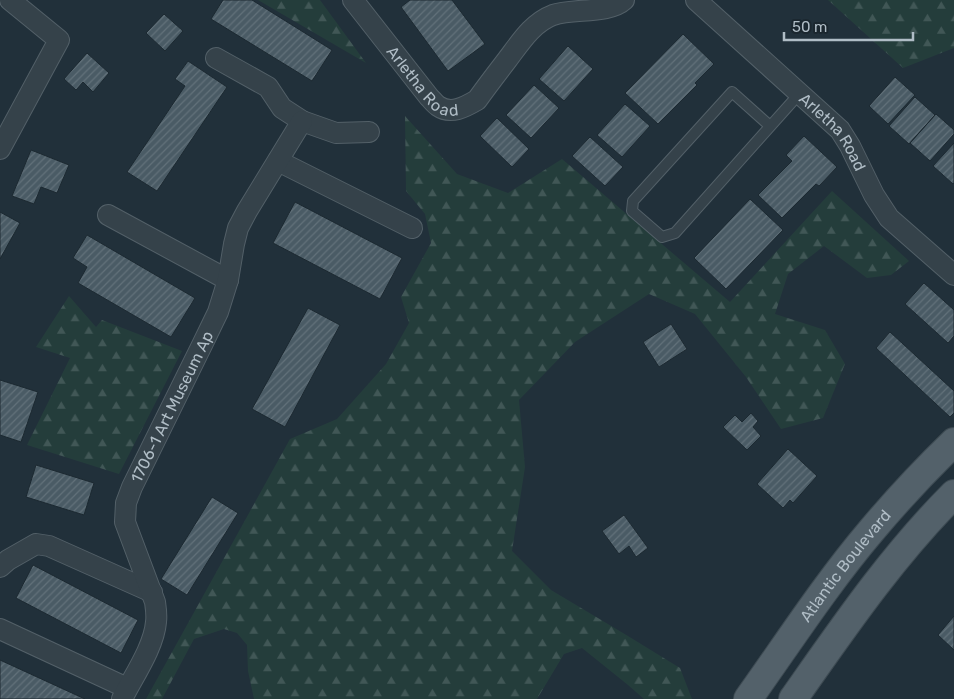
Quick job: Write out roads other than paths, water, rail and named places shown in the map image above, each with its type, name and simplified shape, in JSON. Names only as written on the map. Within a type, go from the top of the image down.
[{"type":"main road","name":"Atlantic Boulevard","points":[[748,699],[838,572],[870,532],[906,490],[954,442]]},
{"type":"main road","points":[[793,699],[856,610],[899,554],[954,494]]},
{"type":"street","points":[[0,149],[59,40],[10,0]]},
{"type":"street","name":"Arletha Road","points":[[353,0],[429,97],[439,107],[453,110],[465,107],[477,100],[530,31],[541,21],[555,15],[610,7],[624,0]]},
{"type":"street","name":"Arletha Road","points":[[696,0],[840,130],[889,218],[954,275]]},
{"type":"street","points":[[216,58],[268,87],[282,108],[302,121],[336,133],[369,132]]},
{"type":"street","name":"1706-1 Art Museum Ap","points":[[125,694],[149,648],[156,624],[155,602],[152,592],[125,522],[126,502],[218,312],[228,280],[238,228],[246,211],[302,121]]},
{"type":"street","points":[[278,161],[412,228]]},
{"type":"street","points":[[108,215],[228,280]]},
{"type":"street","points":[[0,567],[8,560],[36,544],[49,546],[152,592]]},
{"type":"street","points":[[0,628],[125,694]]},
{"type":"lane","points":[[770,126],[732,92],[633,201],[632,211],[662,237],[675,233],[800,93]]}]
